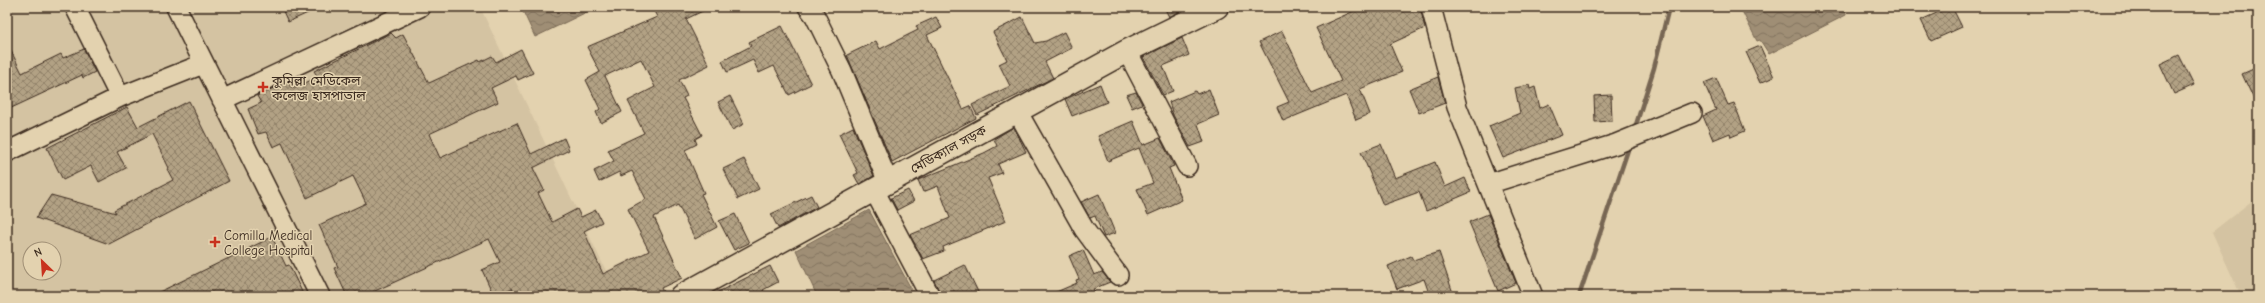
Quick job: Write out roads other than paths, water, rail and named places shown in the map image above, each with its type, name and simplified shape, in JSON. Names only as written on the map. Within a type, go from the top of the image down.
[{"type":"main road","name":"মেডিক্যাল সড়ক","points":[[681,296],[1126,51],[1217,7]]},
{"type":"street","points":[[75,7],[120,97]]},
{"type":"street","points":[[176,7],[203,64],[320,296]]},
{"type":"street","points":[[222,100],[420,7]]},
{"type":"street","points":[[808,7],[815,16],[842,71],[881,186],[930,296]]},
{"type":"street","points":[[1430,7],[1457,107],[1533,296]]},
{"type":"street","points":[[1126,51],[1187,166]]},
{"type":"street","points":[[7,152],[120,97],[203,64]]},
{"type":"street","points":[[1017,111],[1084,229],[1118,275]]},
{"type":"street","points":[[1488,184],[1616,144],[1656,126],[1692,113]]},
{"type":"water","points":[[521,7],[597,7],[535,37]]},
{"type":"water","points":[[1740,7],[1845,7],[1846,15],[1769,54],[1760,40],[1757,41]]},
{"type":"water","points":[[869,210],[915,296],[817,296],[796,250]]},
{"type":"waterway","points":[[1634,131],[1654,68],[1669,7]]},
{"type":"waterway","points":[[1579,296],[1630,144]]},
{"type":"place","name":"কুমিল্লা মেডিকেল কলেজ হাসপাতাল","points":[[263,87]]},
{"type":"place","name":"Comilla Medical College Hospital","points":[[215,242]]}]
